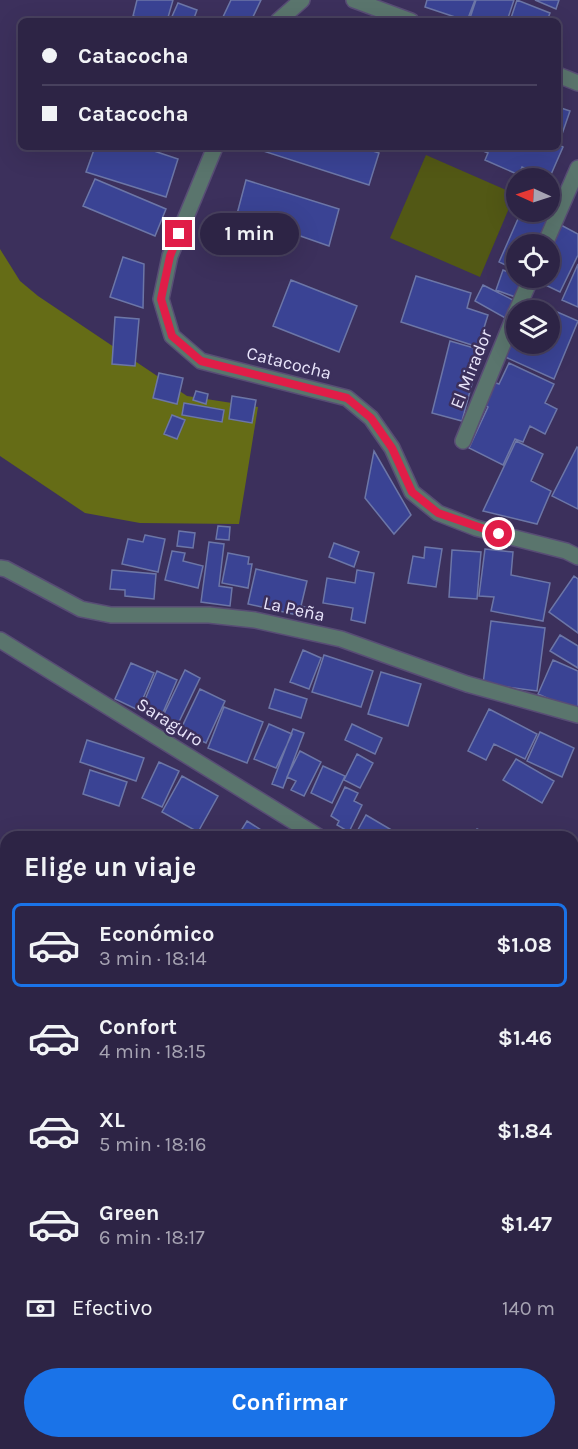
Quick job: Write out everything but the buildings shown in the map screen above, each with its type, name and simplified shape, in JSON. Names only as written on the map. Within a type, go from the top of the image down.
[{"type":"street","points":[[281,18],[302,0]]},
{"type":"street","points":[[354,0],[403,18]]},
{"type":"street","points":[[561,76],[578,83]]},
{"type":"street","name":"Catacocha","points":[[214,150],[170,256],[161,299],[172,336],[201,361],[347,398],[371,418],[392,448],[412,492],[438,513],[476,528],[566,551],[578,557]]},
{"type":"street","points":[[549,234],[578,168]]},
{"type":"street","name":"El Mirador","points":[[463,441],[506,336]]},
{"type":"street","name":"La Peña","points":[[0,568],[6,569],[81,609],[111,615],[209,615],[255,620],[342,639],[467,684],[578,715]]},
{"type":"street","name":"Saraguro","points":[[0,640],[308,831]]},
{"type":"green space","points":[[426,155],[506,190],[506,215],[480,277],[390,238]]},
{"type":"green space","points":[[0,249],[20,281],[38,296],[187,396],[258,407],[239,524],[140,523],[85,513],[0,456]]},
{"type":"route","points":[[179,234],[170,256],[161,299],[172,336],[201,361],[347,398],[371,418],[392,448],[412,492],[438,513],[476,528],[499,534]]}]
